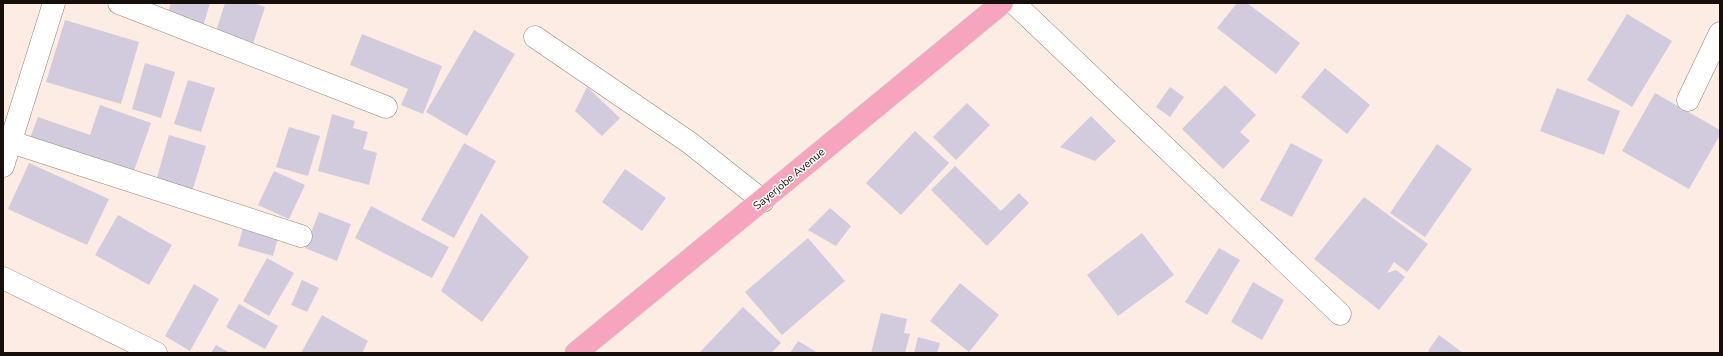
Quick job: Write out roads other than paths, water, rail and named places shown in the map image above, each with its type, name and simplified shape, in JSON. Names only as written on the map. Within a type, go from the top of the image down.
[{"type":"main road","name":"Sayerjobe Avenue","points":[[576,353],[1002,3]]},
{"type":"street","points":[[3,166],[54,3]]},
{"type":"street","points":[[119,3],[386,107]]},
{"type":"street","points":[[1014,3],[1340,314]]},
{"type":"street","points":[[1688,100],[1720,33]]},
{"type":"street","points":[[535,37],[690,143],[762,201]]},
{"type":"street","points":[[11,142],[301,236]]},
{"type":"street","points":[[3,278],[156,353]]}]
